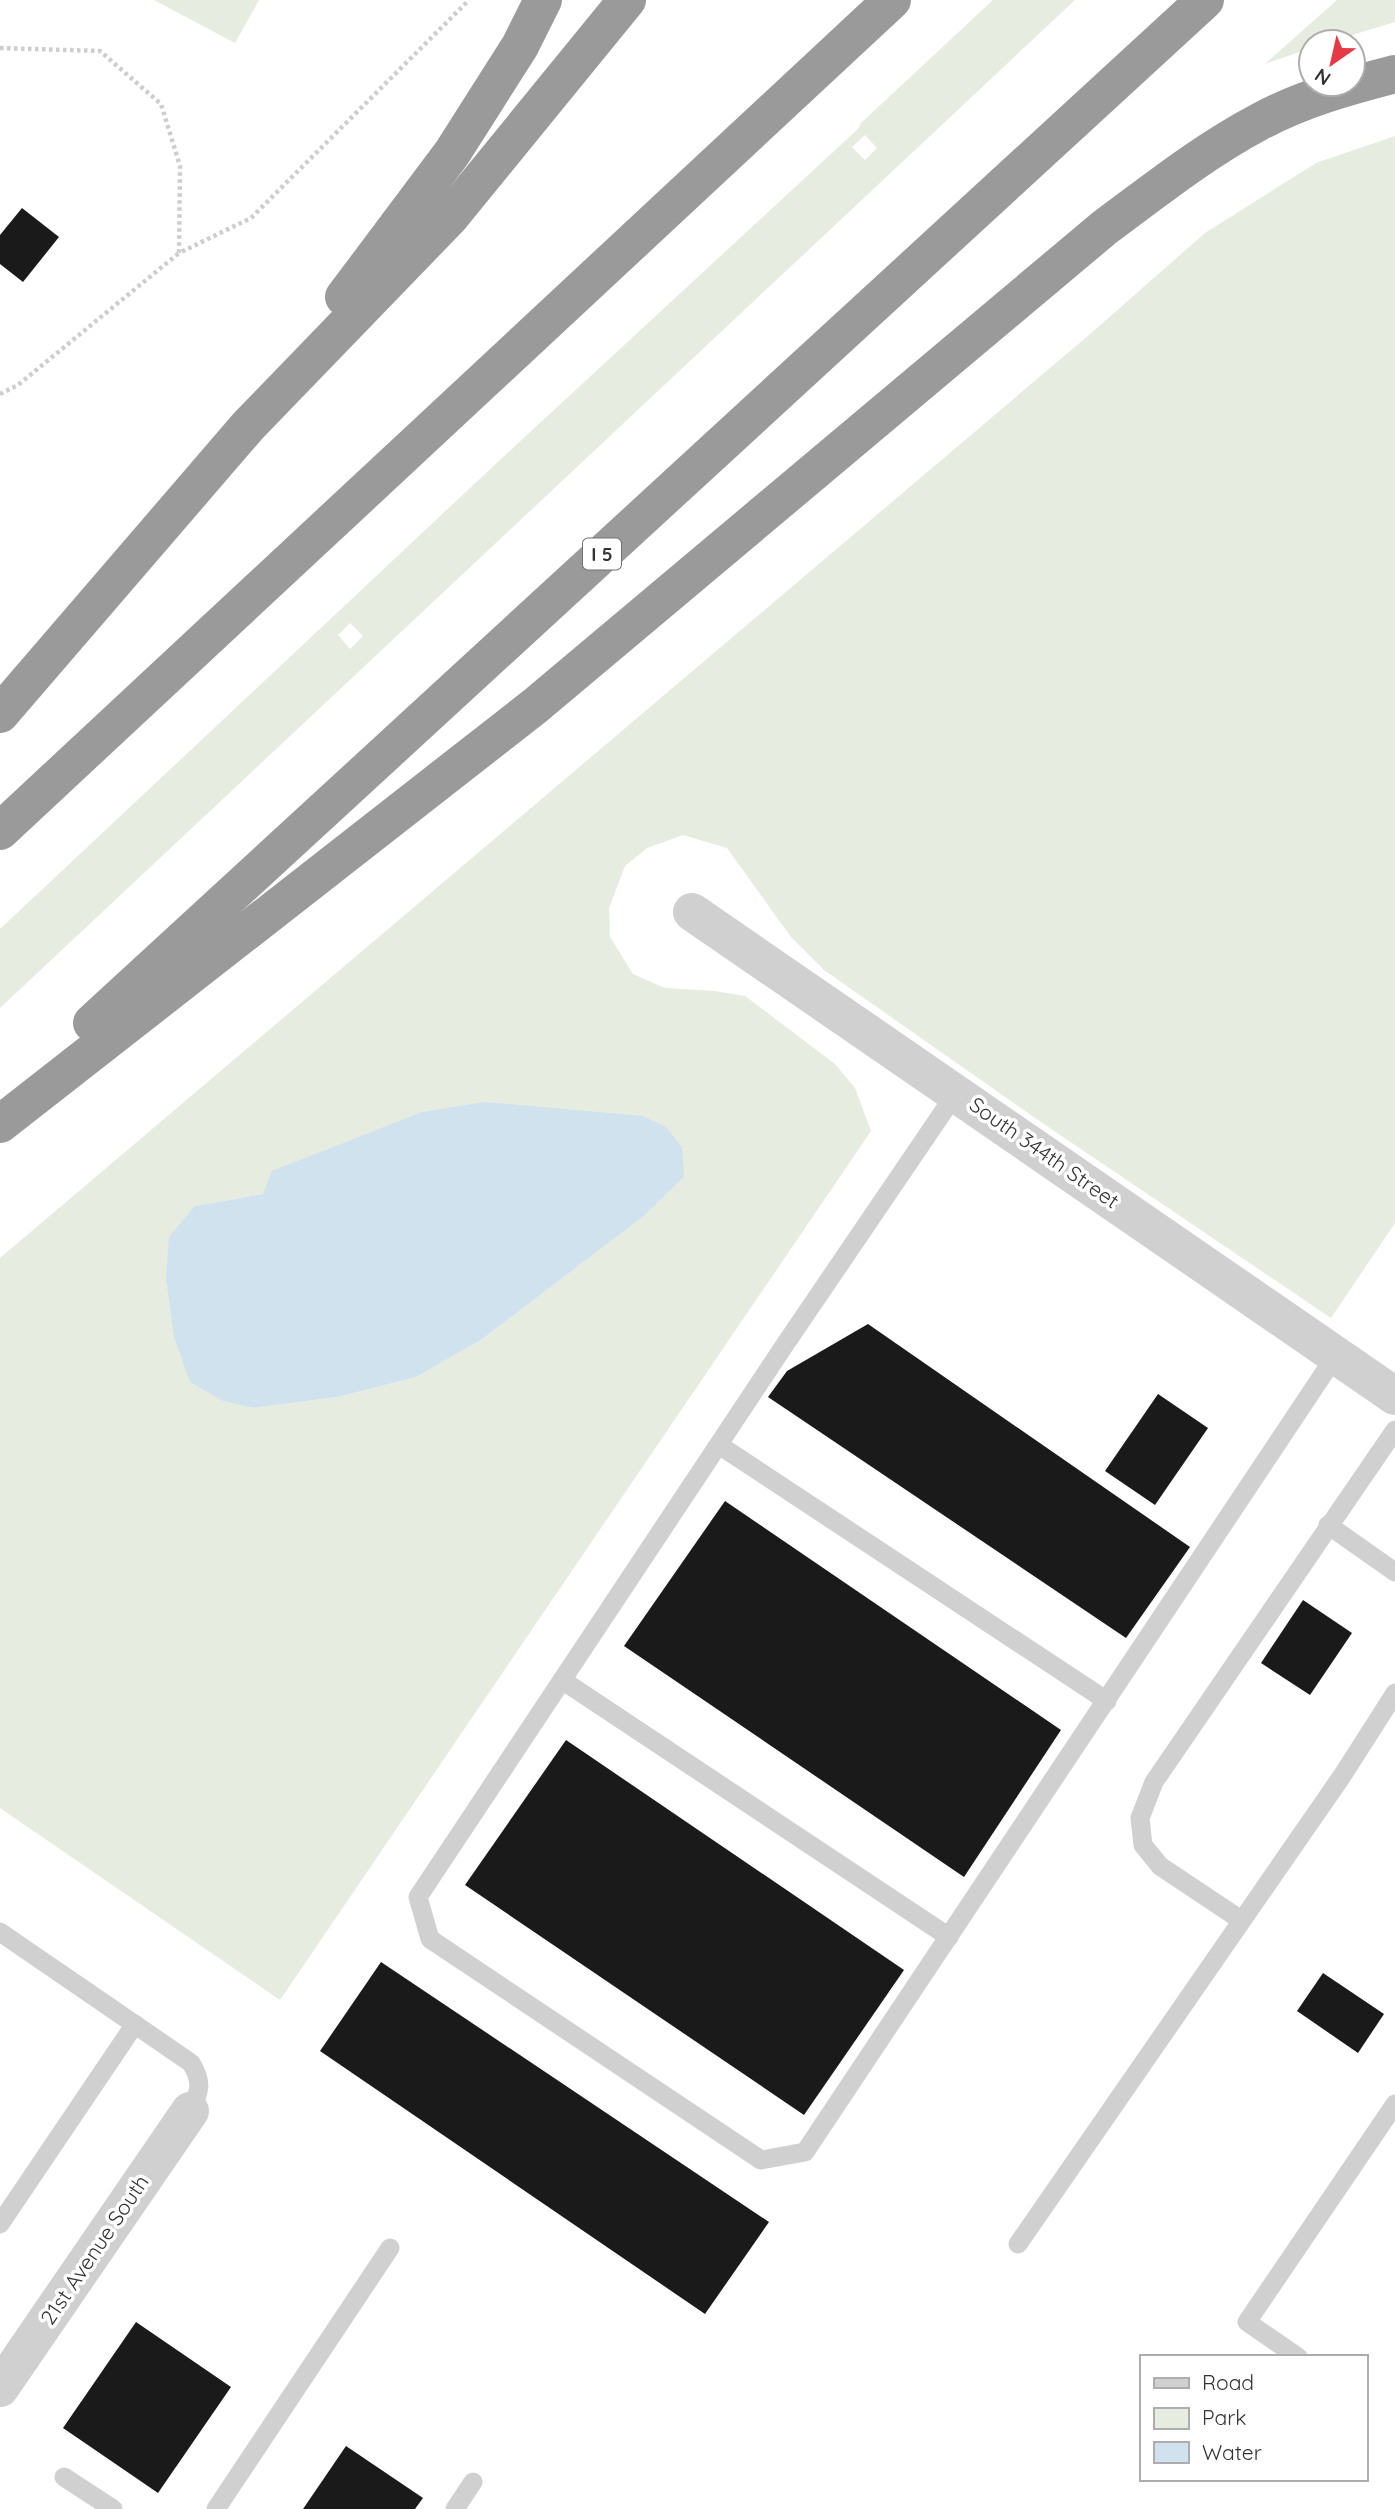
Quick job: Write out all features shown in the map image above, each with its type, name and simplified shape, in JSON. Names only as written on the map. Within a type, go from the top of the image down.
[{"type":"highway","points":[[248,426],[452,153],[520,46],[543,0]]},
{"type":"highway","points":[[0,714],[248,426],[450,217],[627,0]]},
{"type":"highway","points":[[0,831],[892,0]]},
{"type":"highway","name":"I 5","points":[[0,1108],[1205,0]]},
{"type":"highway","points":[[0,1124],[535,706],[1104,228],[1199,159],[1259,121],[1348,86],[1395,74]]},
{"type":"street","name":"South 344th Street","points":[[692,912],[1395,1396]]},
{"type":"street","name":"21st Avenue South","points":[[0,2389],[190,2111]]},
{"type":"lane","points":[[956,1093],[418,1897],[430,1939],[761,2160],[805,2152],[1336,1355]]},
{"type":"lane","points":[[1241,1920],[1160,1866],[1143,1845],[1140,1818],[1154,1782],[1395,1430]]},
{"type":"lane","points":[[719,1445],[1107,1701]]},
{"type":"lane","points":[[1328,1525],[1395,1572]]},
{"type":"lane","points":[[562,1680],[949,1937]]},
{"type":"lane","points":[[1018,2244],[1342,1776],[1395,1693]]},
{"type":"lane","points":[[0,1932],[183,2057],[197,2073],[200,2091],[190,2111]]},
{"type":"lane","points":[[0,2224],[135,2024]]},
{"type":"lane","points":[[1295,2355],[1247,2322],[1395,2104]]},
{"type":"lane","points":[[216,2509],[390,2248]]},
{"type":"lane","points":[[64,2477],[113,2509]]},
{"type":"lane","points":[[455,2509],[473,2482]]},
{"type":"path","points":[[0,394],[18,385],[179,253],[251,218],[469,0]]},
{"type":"path","points":[[0,48],[100,51],[161,104],[180,166],[179,253]]},
{"type":"green space","points":[[154,0],[259,0],[235,43]]},
{"type":"green space","points":[[993,0],[1075,0],[0,1008],[0,929],[502,458],[858,129],[861,123]],"holes":[[[865,135],[877,148],[865,160],[852,147]],[[350,623],[363,636],[350,649],[338,635]]]},
{"type":"green space","points":[[1337,0],[1395,0],[1395,22],[1367,30],[1367,28],[1306,28]]},
{"type":"green space","points":[[1297,36],[1297,53],[1265,64]]},
{"type":"green space","points":[[1395,136],[1395,1223],[1331,1318],[1035,1118],[824,970],[791,937],[727,848],[683,835],[647,848],[625,866],[609,908],[610,937],[633,974],[665,988],[745,996],[835,1064],[855,1088],[871,1131],[280,2000],[0,1808],[0,1258],[1089,335],[1205,233],[1316,163]],"holes":[[[684,1177],[644,1216],[481,1340],[416,1377],[338,1397],[253,1408],[223,1401],[195,1206],[263,1194]]]},
{"type":"water","points":[[485,1102],[643,1116],[666,1127],[682,1147],[684,1177],[644,1216],[481,1340],[416,1377],[338,1397],[253,1408],[223,1401],[190,1382],[174,1337],[166,1278],[169,1237],[195,1206],[263,1194],[272,1171],[422,1112]]},
{"type":"building","points":[[22,208],[59,237],[23,282],[0,264],[0,235]]},
{"type":"building","points":[[868,1324],[1190,1547],[1126,1638],[768,1397],[787,1371]]},
{"type":"building","points":[[1158,1394],[1208,1428],[1155,1505],[1105,1471]]},
{"type":"building","points":[[725,1501],[1061,1730],[964,1877],[624,1646]]},
{"type":"building","points":[[1303,1600],[1352,1633],[1310,1695],[1261,1663]]},
{"type":"building","points":[[566,1740],[904,1970],[804,2115],[465,1885]]},
{"type":"building","points":[[381,1962],[769,2222],[705,2314],[320,2051]]},
{"type":"building","points":[[1323,1973],[1384,2014],[1358,2053],[1297,2011]]},
{"type":"building","points":[[136,2322],[231,2387],[158,2493],[63,2428]]},
{"type":"building","points":[[346,2446],[423,2498],[415,2509],[303,2509]]}]
